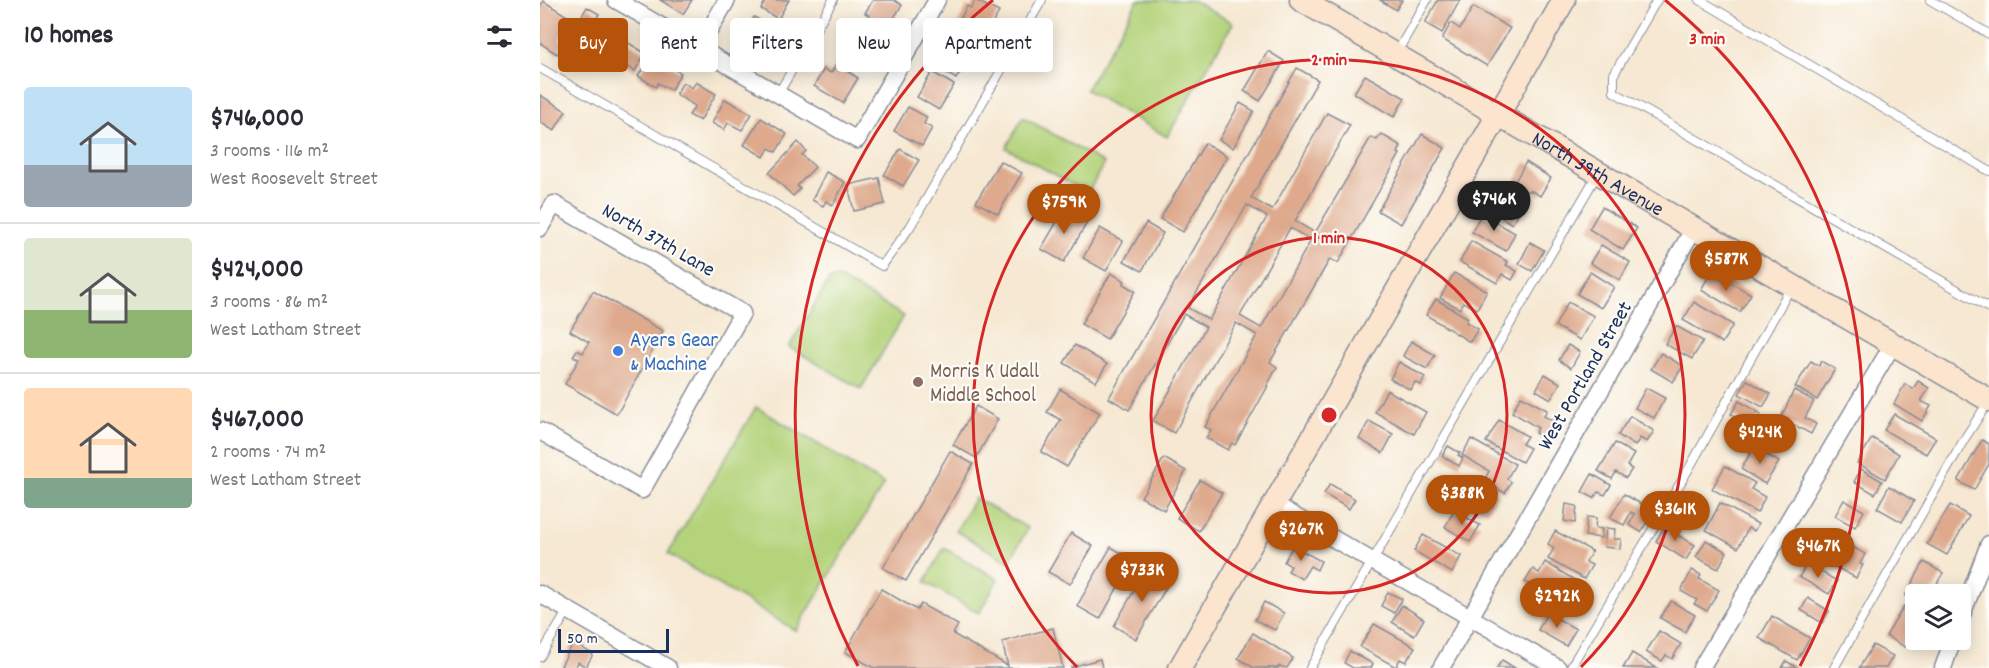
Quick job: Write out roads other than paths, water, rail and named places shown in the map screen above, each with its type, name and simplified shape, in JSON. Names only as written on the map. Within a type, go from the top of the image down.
[{"type":"street","points":[[716,18],[727,0]]},
{"type":"street","points":[[718,59],[857,140],[937,0]]},
{"type":"street","name":"North 39th Avenue","points":[[1302,0],[1989,400]]},
{"type":"street","points":[[1180,668],[1564,0]]},
{"type":"street","points":[[619,1],[648,18]]},
{"type":"street","name":"North 37th Lane","points":[[540,228],[554,204],[742,313],[642,490],[540,431]]},
{"type":"street","name":"West Portland Street","points":[[1441,668],[1694,228]]},
{"type":"street","points":[[1701,668],[1893,344]]},
{"type":"street","points":[[1275,505],[1558,668]]},
{"type":"street","points":[[1971,591],[1989,544]]},
{"type":"street","points":[[540,594],[666,667]]},
{"type":"street","points":[[1942,668],[1949,650]]},
{"type":"lane","points":[[778,94],[833,0]]},
{"type":"lane","points":[[540,68],[882,266],[910,227],[1042,0]]},
{"type":"lane","points":[[1396,55],[1427,0]]},
{"type":"lane","points":[[1657,0],[1614,74],[1614,92],[1989,308]]},
{"type":"lane","points":[[1700,0],[1989,171]]},
{"type":"lane","points":[[1930,0],[1989,34]]},
{"type":"lane","points":[[1310,668],[1598,172]]},
{"type":"lane","points":[[1570,668],[1687,472],[1792,285]]},
{"type":"lane","points":[[1834,668],[1989,400]]},
{"type":"lane","points":[[540,657],[568,610]]},
{"type":"place","name":"Ayers Gear & Machine","points":[[618,351]]},
{"type":"place","name":"Morris K Udall Middle School","points":[[918,382]]}]
